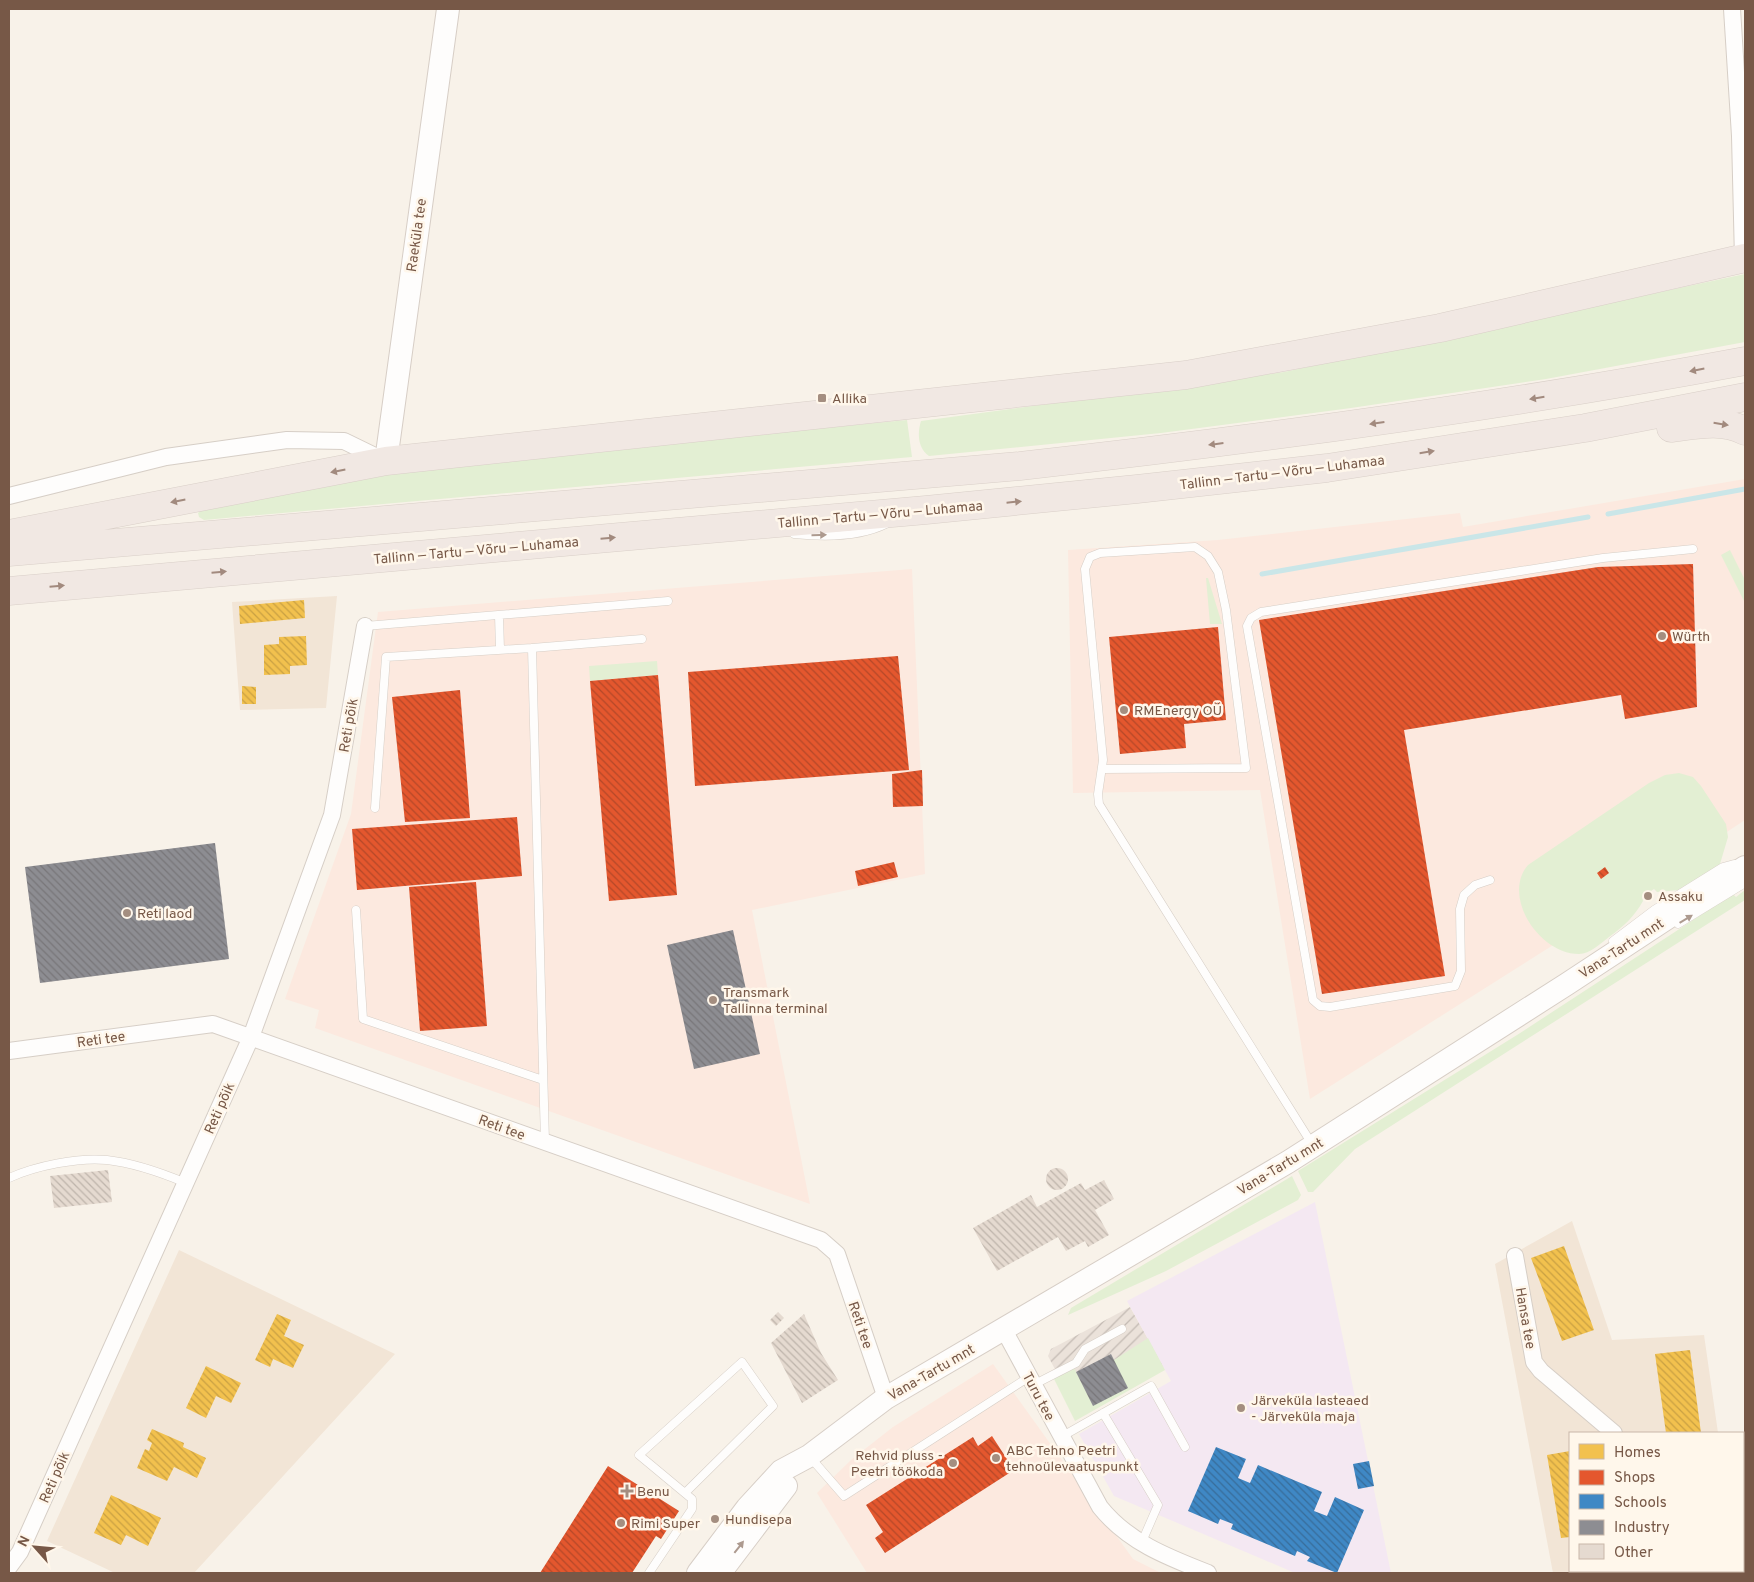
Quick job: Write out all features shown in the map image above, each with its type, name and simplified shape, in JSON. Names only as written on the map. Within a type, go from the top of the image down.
[{"type":"highway","points":[[9,534],[386,462],[1186,375],[1440,328],[1744,259]]},
{"type":"highway","points":[[9,552],[1020,466],[1145,452],[1434,414],[1622,384],[1745,361]]},
{"type":"highway","name":"Tallinn — Tartu — Võru — Luhamaa","points":[[9,591],[913,511],[1327,468],[1585,428],[1745,397]]},
{"type":"highway","points":[[1585,428],[1645,432],[1713,423],[1738,427],[1745,431]]},
{"type":"street","name":"Raeküla tee","points":[[386,462],[448,9]]},
{"type":"street","points":[[1732,9],[1740,136],[1744,259]]},
{"type":"street","points":[[9,496],[166,457],[287,440],[344,440],[386,462]]},
{"type":"street","name":"Reti põik","points":[[9,1567],[20,1552],[251,1037],[332,815],[365,626]]},
{"type":"street","name":"Vana-Tartu mnt","points":[[698,1573],[736,1522],[781,1472],[809,1456],[886,1398],[1313,1146],[1567,984],[1745,867]]},
{"type":"street","name":"Reti tee","points":[[9,1051],[213,1024],[821,1240],[837,1254],[886,1398]]},
{"type":"street","name":"Hansa tee","points":[[1516,1256],[1534,1362],[1541,1371],[1613,1432]]},
{"type":"street","name":"Turu tee","points":[[1004,1330],[1100,1507],[1114,1524],[1141,1544],[1208,1573]]},
{"type":"street","name":"Vana-Tartu mnt","points":[[720,1573],[809,1456]]},
{"type":"lane","points":[[1102,769],[1246,768],[1226,610],[1218,572],[1208,556],[1195,547],[1100,553],[1090,557],[1085,569],[1103,760],[1098,794],[1100,804],[1313,1146]]},
{"type":"lane","points":[[1490,880],[1475,885],[1464,895],[1460,909],[1461,971],[1455,986],[1330,1007],[1320,1006],[1313,1000],[1247,626],[1251,618],[1261,612],[1593,560],[1693,548]]},
{"type":"lane","points":[[365,626],[668,601]]},
{"type":"lane","points":[[499,615],[500,650]]},
{"type":"lane","points":[[374,808],[386,657],[642,639]]},
{"type":"lane","points":[[532,648],[545,1142]]},
{"type":"lane","points":[[1608,944],[1654,910],[1723,867],[1745,860]]},
{"type":"lane","points":[[1674,927],[1745,883]]},
{"type":"lane","points":[[356,910],[363,1019],[543,1080]]},
{"type":"lane","points":[[1567,984],[1650,941]]},
{"type":"lane","points":[[1567,984],[1602,951]]},
{"type":"lane","points":[[9,1178],[56,1165],[107,1160],[169,1176],[186,1183]]},
{"type":"lane","points":[[809,1456],[844,1496],[1031,1381],[1076,1363],[1085,1349],[1122,1329]]},
{"type":"lane","points":[[649,1573],[692,1510],[692,1499],[686,1492],[639,1455],[742,1362],[773,1406],[686,1492]]},
{"type":"lane","points":[[1061,1437],[1150,1386],[1185,1447]]},
{"type":"lane","points":[[1103,1413],[1158,1505],[1141,1544]]},
{"type":"lane","points":[[734,1509],[743,1499],[781,1472]]},
{"type":"lane","points":[[698,1573],[713,1539]]},
{"type":"shaded area","points":[[1745,479],[1745,820],[1610,909],[1310,1099],[1260,790],[1073,793],[1068,550],[1218,540],[1460,513],[1463,527]]},
{"type":"shaded area","points":[[912,569],[925,874],[752,910],[810,1204],[315,1028],[319,1010],[285,999],[351,814],[378,612]]},
{"type":"shaded area","points":[[337,596],[326,708],[240,710],[232,602]]},
{"type":"shaded area","name":"Järveküla lasteaed - Järveküla maja","points":[[1315,1202],[1391,1573],[1295,1573],[1114,1496],[1079,1434],[1171,1381],[1127,1301]]},
{"type":"shaded area","points":[[1572,1221],[1612,1340],[1704,1335],[1718,1432],[1569,1432],[1569,1572],[1737,1573],[1553,1573],[1495,1264]]},
{"type":"shaded area","points":[[179,1250],[395,1354],[194,1573],[115,1573],[47,1541]]},
{"type":"shaded area","points":[[1130,1307],[1164,1367],[1078,1413],[1048,1356],[1051,1349]]},
{"type":"shaded area","points":[[993,1364],[1133,1559],[1161,1573],[867,1573],[817,1493],[851,1460],[893,1427]]},
{"type":"green space","points":[[1745,274],[1745,342],[1546,379],[1351,408],[1161,433],[929,456],[925,453],[919,440],[921,421],[1284,372]]},
{"type":"green space","points":[[907,420],[912,457],[204,520],[199,517],[198,513],[202,509],[320,483],[554,454]]},
{"type":"green space","points":[[1730,550],[1745,580],[1745,603],[1721,555]]},
{"type":"green space","points":[[1206,578],[1208,578],[1222,624],[1210,624]]},
{"type":"green space","points":[[657,661],[658,675],[590,681],[589,666]]},
{"type":"green space","points":[[1679,773],[1693,777],[1726,824],[1728,837],[1720,864],[1712,871],[1679,890],[1657,892],[1654,889],[1642,897],[1643,901],[1640,907],[1624,925],[1599,945],[1583,954],[1565,951],[1551,945],[1529,922],[1522,907],[1519,892],[1521,878],[1528,865],[1649,783],[1665,775]]},
{"type":"green space","points":[[1745,890],[1745,900],[1355,1149],[1313,1192],[1308,1192],[1298,1171],[1517,1035],[1733,894],[1736,897]]},
{"type":"green space","points":[[1292,1176],[1301,1195],[1298,1200],[1166,1271],[1068,1315],[1071,1308]]},
{"type":"green space","points":[[1148,1338],[1165,1370],[1075,1421],[1054,1379],[1074,1368],[1093,1405],[1114,1360]]},
{"type":"building: Homes","points":[[304,600],[305,618],[240,624],[239,606]]},
{"type":"building: Homes","points":[[306,636],[307,665],[290,666],[290,674],[264,675],[264,645],[279,644],[279,637]]},
{"type":"building: Homes","points":[[242,686],[256,687],[256,704],[242,704]]},
{"type":"building: Homes","points":[[1564,1246],[1594,1330],[1562,1341],[1531,1258]]},
{"type":"building: Homes","points":[[277,1314],[291,1320],[284,1336],[304,1345],[293,1368],[273,1359],[270,1367],[255,1360]]},
{"type":"building: Homes","points":[[1690,1350],[1701,1432],[1666,1432],[1655,1354]]},
{"type":"building: Homes","points":[[206,1366],[241,1383],[231,1403],[216,1396],[206,1418],[186,1408]]},
{"type":"building: Homes","points":[[152,1429],[184,1443],[183,1447],[206,1458],[197,1478],[174,1467],[167,1481],[137,1468],[145,1449],[149,1451],[152,1443],[147,1440]]},
{"type":"building: Homes","points":[[1569,1451],[1569,1537],[1561,1538],[1547,1455]]},
{"type":"building: Homes","points":[[111,1495],[161,1518],[148,1546],[126,1535],[121,1545],[94,1533]]},
{"type":"building: Homes","points":[[1683,1572],[1717,1572],[1717,1573]]},
{"type":"building: Shops","points":[[1693,564],[1697,707],[1625,719],[1621,695],[1404,730],[1445,976],[1322,994],[1259,620],[1598,567]]},
{"type":"building: Shops","points":[[1218,627],[1226,720],[1184,724],[1186,748],[1120,754],[1109,637]]},
{"type":"building: Shops","points":[[898,656],[909,770],[695,786],[688,672]]},
{"type":"building: Shops","points":[[658,675],[677,895],[609,901],[590,681]]},
{"type":"building: Shops","points":[[460,690],[470,818],[405,822],[392,697]]},
{"type":"building: Shops","points":[[922,770],[923,806],[893,807],[892,774]]},
{"type":"building: Shops","points":[[517,817],[522,876],[357,890],[352,829]]},
{"type":"building: Shops","points":[[894,862],[898,877],[858,886],[855,871]]},
{"type":"building: Shops","points":[[1605,867],[1609,873],[1601,879],[1597,873]]},
{"type":"building: Shops","points":[[476,882],[487,1026],[420,1031],[409,887]]},
{"type":"building: Shops","points":[[992,1436],[1014,1470],[885,1553],[875,1538],[883,1532],[866,1505],[973,1437],[978,1446]]},
{"type":"building: Shops","name":"Rimi Super","points":[[608,1466],[679,1511],[661,1539],[656,1536],[632,1573],[540,1573]]},
{"type":"building: Schools","points":[[1216,1447],[1246,1459],[1238,1478],[1250,1483],[1258,1465],[1322,1492],[1314,1511],[1327,1516],[1335,1497],[1364,1510],[1337,1573],[1307,1561],[1310,1557],[1297,1551],[1295,1556],[1231,1529],[1233,1524],[1220,1519],[1218,1524],[1188,1511]]},
{"type":"building: Schools","points":[[1369,1461],[1374,1486],[1358,1489],[1353,1464]]},
{"type":"building: Industry","name":"Reti laod","points":[[215,843],[229,959],[40,983],[25,867]]},
{"type":"building: Industry","name":"Transmark Tallinna terminal","points":[[733,930],[760,1054],[694,1069],[667,945]]},
{"type":"building: Industry","points":[[1111,1354],[1128,1388],[1093,1406],[1076,1372]]},
{"type":"building: Other","points":[[1057,1168],[1065,1171],[1068,1179],[1065,1187],[1057,1190],[1049,1187],[1046,1179],[1049,1171]]},
{"type":"building: Other","points":[[108,1170],[112,1202],[54,1208],[50,1176]]},
{"type":"building: Other","points":[[1104,1180],[1114,1199],[1095,1210],[1109,1235],[1088,1247],[1085,1241],[1066,1251],[1058,1237],[997,1271],[973,1228],[1031,1195],[1037,1207],[1081,1183],[1085,1190]]},
{"type":"building: Other","points":[[778,1312],[784,1318],[776,1326],[770,1320]]},
{"type":"building: Other","points":[[804,1314],[821,1353],[838,1380],[802,1403],[771,1343]]},
{"type":"waterway","points":[[1608,514],[1745,489]]},
{"type":"waterway","points":[[1262,574],[1588,517]]},
{"type":"place","name":"Allika","points":[[822,398]]},
{"type":"place","name":"Würth","points":[[1662,636]]},
{"type":"place","name":"RMEnergy OÜ","points":[[1124,710]]},
{"type":"place","name":"Assaku","points":[[1648,896]]},
{"type":"place","name":"Reti laod","points":[[127,913]]},
{"type":"place","name":"Transmark Tallinna terminal","points":[[713,1000]]},
{"type":"place","name":"Järveküla lasteaed - Järveküla maja","points":[[1241,1408]]},
{"type":"place","name":"ABC Tehno Peetri tehnoülevaatuspunkt","points":[[996,1458]]},
{"type":"place","name":"Rehvid pluss - Peetri töökoda","points":[[953,1463]]},
{"type":"place","name":"Benu","points":[[627,1491]]},
{"type":"place","name":"Hundisepa","points":[[715,1519]]},
{"type":"place","name":"Rimi Super","points":[[621,1523]]}]
